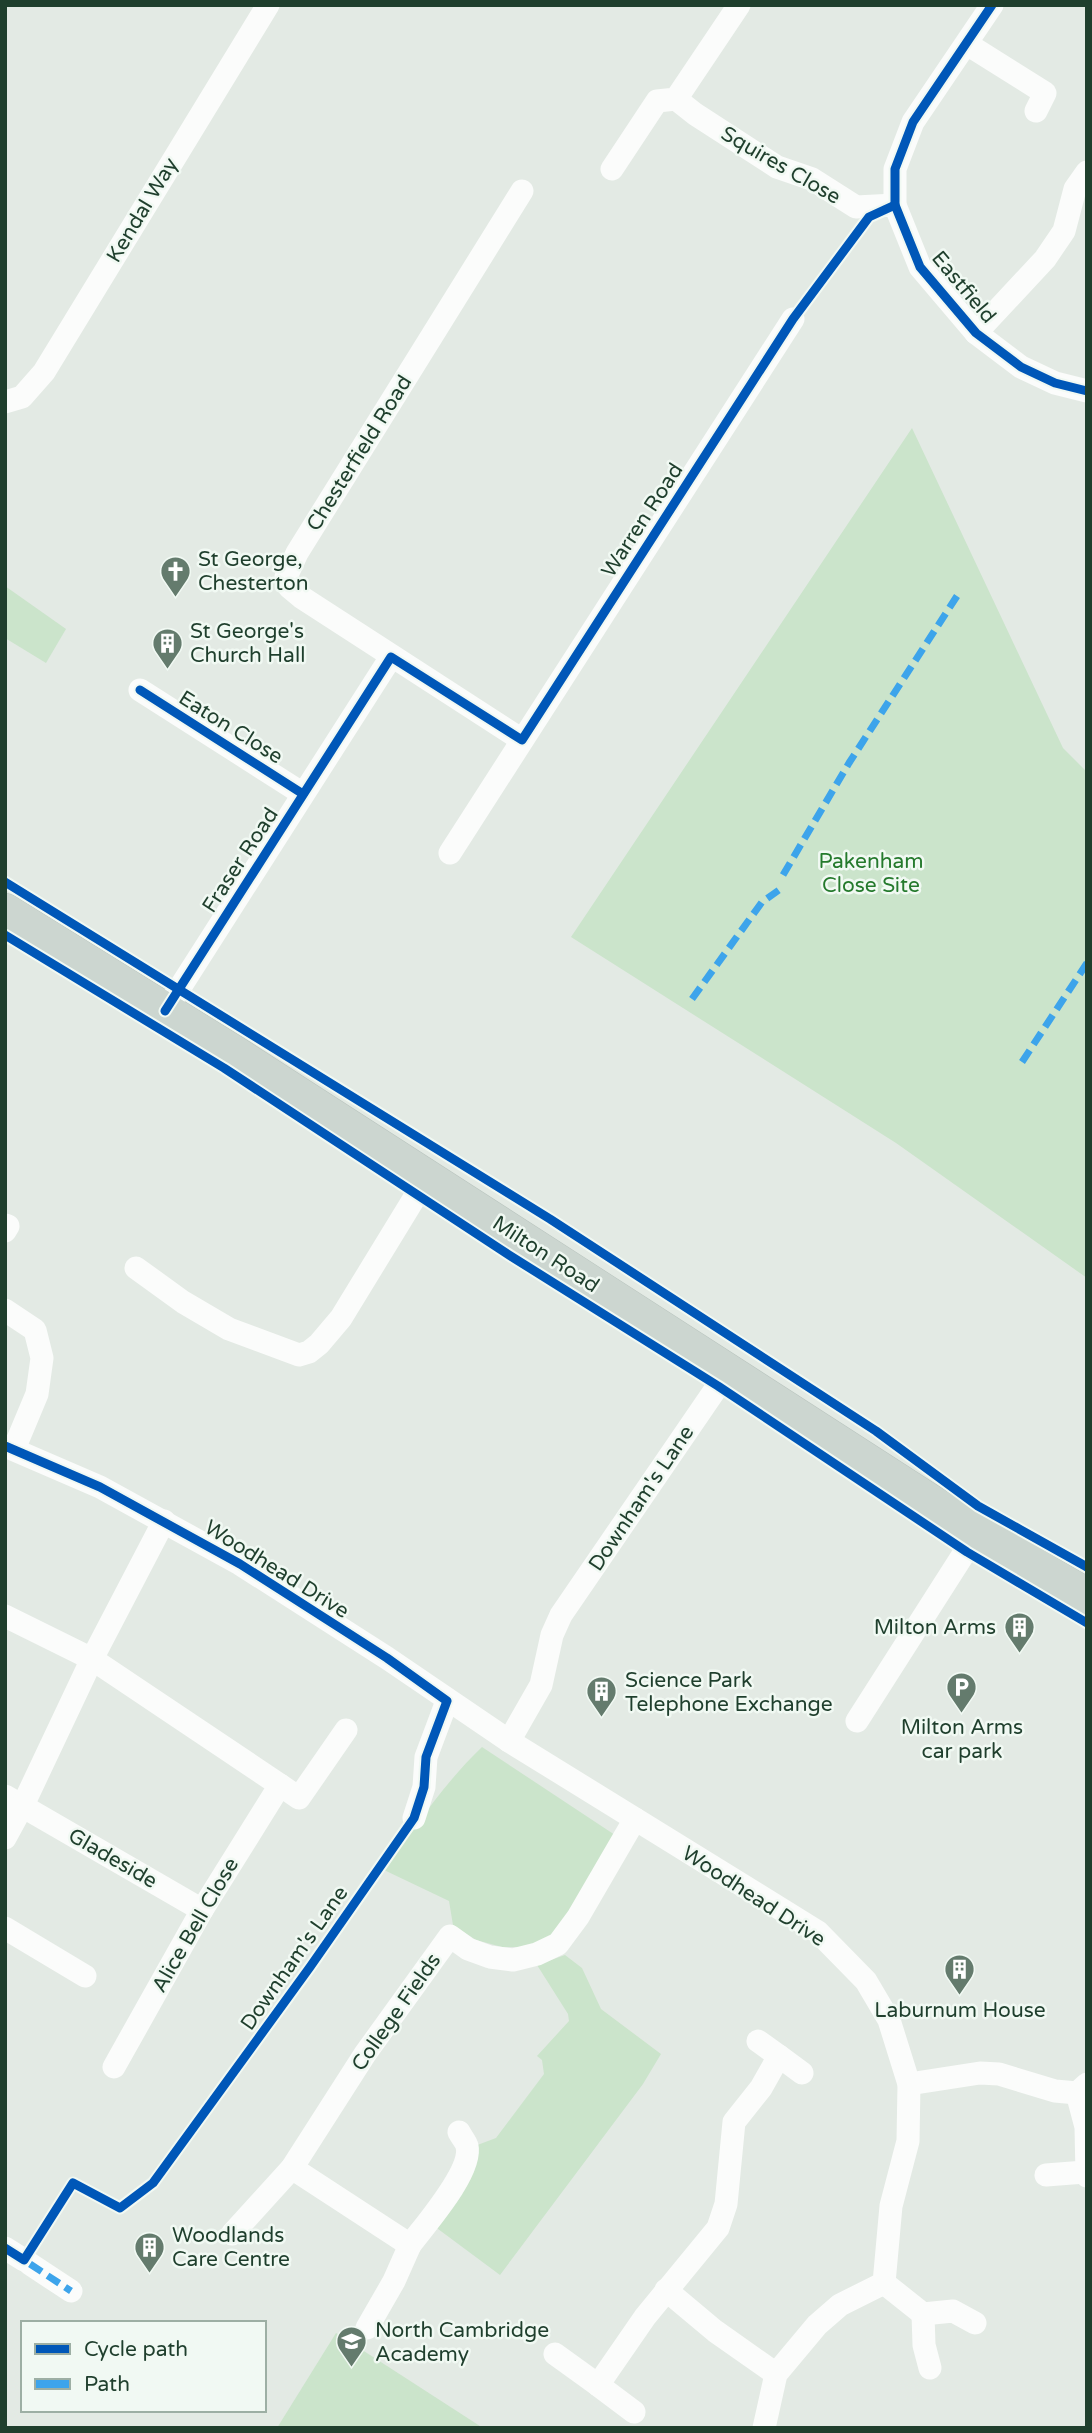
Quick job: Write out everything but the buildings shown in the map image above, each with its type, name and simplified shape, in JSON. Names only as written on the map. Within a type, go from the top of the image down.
[{"type":"main road","name":"Milton Road","points":[[5,912],[729,1371],[977,1533],[1087,1597]]},
{"type":"street","name":"Kendal Way","points":[[5,401],[22,397],[44,372],[268,5]]},
{"type":"street","points":[[612,169],[657,101],[676,99],[739,5]]},
{"type":"street","name":"Eastfield","points":[[992,5],[913,122],[895,169],[895,205],[920,267],[976,333],[1021,367],[1055,383],[1087,391]]},
{"type":"street","points":[[967,44],[1045,93],[1036,111]]},
{"type":"street","name":"Squires Close","points":[[676,99],[777,167],[812,179],[856,207],[895,205]]},
{"type":"street","points":[[976,333],[1045,259],[1064,231],[1075,189],[1087,172]]},
{"type":"street","name":"Chesterfield Road","points":[[522,191],[296,554],[286,577],[289,587],[301,597],[522,740]]},
{"type":"street","name":"Warren Road","points":[[450,853],[793,319]]},
{"type":"street","name":"Fraser Road","points":[[165,1011],[391,657]]},
{"type":"street","name":"Eaton Close","points":[[140,690],[303,794]]},
{"type":"street","points":[[136,1268],[229,1329],[283,1351],[299,1355],[309,1352],[341,1318],[426,1179]]},
{"type":"street","points":[[5,1225],[8,1226],[5,1231]]},
{"type":"street","points":[[5,1310],[35,1330],[42,1358],[37,1394],[9,1447]]},
{"type":"street","name":"Downham's Lane","points":[[509,1741],[541,1685],[552,1635],[561,1615],[729,1371]]},
{"type":"street","name":"Woodhead Drive","points":[[9,1447],[100,1487],[240,1564],[387,1658],[509,1741],[818,1933],[832,1946],[866,1980],[889,2020],[909,2084],[908,2141],[891,2206],[884,2283]]},
{"type":"street","points":[[5,1838],[14,1801],[164,1521]]},
{"type":"street","points":[[858,1721],[977,1533]]},
{"type":"street","points":[[5,1616],[92,1659],[299,1798],[346,1730]]},
{"type":"street","points":[[414,1818],[425,1787],[426,1757],[447,1701]]},
{"type":"street","name":"Alice Bell Close","points":[[114,2067],[202,1910],[280,1785]]},
{"type":"street","name":"Gladeside","points":[[14,1801],[202,1910]]},
{"type":"street","name":"College Fields","points":[[232,2234],[292,2168],[365,2054],[450,1936],[468,1949],[490,1957],[513,1960],[537,1954],[558,1944],[578,1917],[635,1819]]},
{"type":"street","points":[[5,1928],[85,1976]]},
{"type":"street","points":[[758,2041],[802,2073]]},
{"type":"street","points":[[598,2385],[645,2317],[718,2228],[726,2204],[734,2122],[761,2088],[779,2056]]},
{"type":"street","points":[[909,2084],[980,2073],[999,2074],[1055,2091],[1082,2088],[1086,2127],[1086,2174],[1046,2175]]},
{"type":"street","points":[[367,2328],[389,2291],[410,2245],[457,2181],[466,2162],[467,2146],[459,2132]]},
{"type":"street","points":[[292,2168],[410,2245]]},
{"type":"street","points":[[20,2258],[71,2291]]},
{"type":"street","points":[[764,2428],[776,2374],[817,2325],[841,2305],[884,2283],[923,2314],[953,2311],[975,2323]]},
{"type":"street","points":[[666,2290],[715,2332],[776,2374]]},
{"type":"street","points":[[923,2314],[924,2345],[930,2368]]},
{"type":"street","points":[[555,2354],[634,2412]]},
{"type":"green space","name":"Pakenham Close Site","points":[[912,428],[1063,748],[1087,772],[1087,1278],[896,1143],[571,937]]},
{"type":"green space","points":[[5,586],[66,629],[46,663],[5,638]]},
{"type":"green space","points":[[482,1747],[615,1835],[553,1937],[530,1947],[502,1947],[476,1940],[453,1925],[449,1901],[384,1870],[442,1791]]},
{"type":"green space","points":[[565,1955],[582,1968],[601,2009],[661,2054],[643,2084],[500,2275],[434,2226],[472,2147],[496,2138],[544,2074],[542,2060],[537,2056],[569,2021],[568,2014],[537,1965]]},
{"type":"green space","name":"North Cambridge Academy","points":[[336,2333],[483,2428],[277,2428]]},
{"type":"marked path","points":[[783,875],[849,763],[957,596]]},
{"type":"marked path","points":[[692,999],[762,902],[779,890]]},
{"type":"marked path","points":[[1022,1062],[1087,963]]},
{"type":"marked path","points":[[30,2264],[71,2291]]},
{"type":"cycle path","points":[[992,5],[913,122],[895,169],[895,205],[920,267],[976,333],[1021,367],[1055,383],[1087,391]]},
{"type":"cycle path","points":[[165,1011],[391,657],[522,740],[793,319],[869,217],[895,205]]},
{"type":"cycle path","points":[[140,690],[303,794]]},
{"type":"cycle path","points":[[5,882],[550,1219],[876,1431],[978,1506],[1087,1567]]},
{"type":"cycle path","points":[[5,935],[224,1068],[509,1255],[718,1386],[967,1552],[1087,1623]]},
{"type":"cycle path","points":[[5,1446],[100,1487],[240,1564],[387,1658],[447,1701],[426,1757],[424,1787],[414,1818],[153,2183],[120,2208],[73,2183],[24,2260],[5,2248]]},
{"type":"place","name":"St George, Chesterton","points":[[175,598]]},
{"type":"place","name":"St George's Church Hall","points":[[167,670]]},
{"type":"place","name":"Milton Arms","points":[[1019,1654]]},
{"type":"place","name":"Milton Arms car park","points":[[962,1714]]},
{"type":"place","name":"Science Park Telephone Exchange","points":[[602,1719]]},
{"type":"place","name":"Laburnum House","points":[[960,1997]]},
{"type":"place","name":"Woodlands Care Centre","points":[[149,2274]]},
{"type":"place","name":"North Cambridge Academy","points":[[352,2369]]}]
